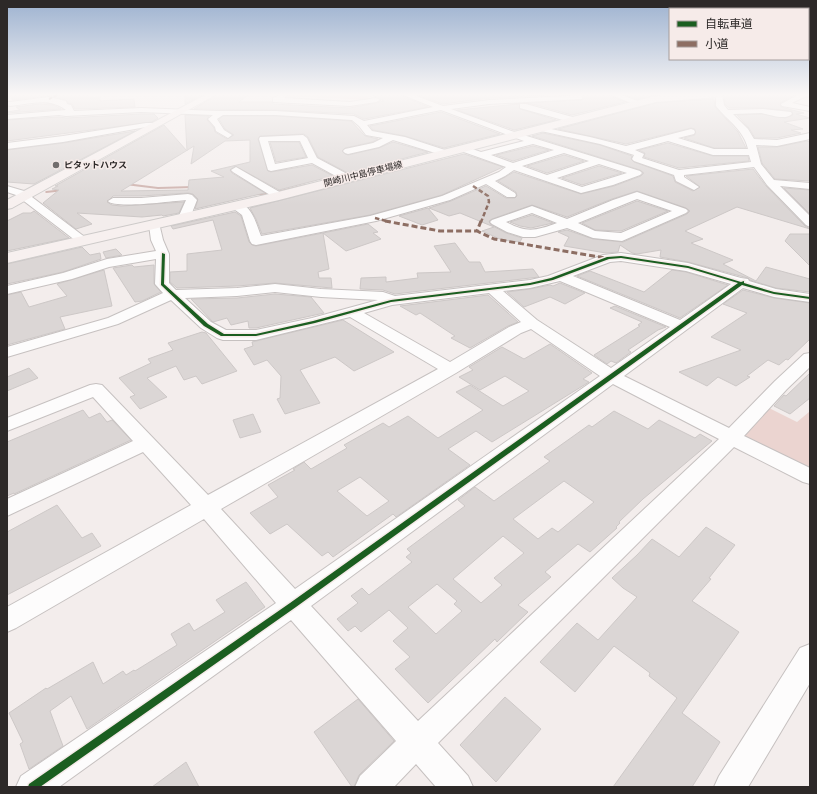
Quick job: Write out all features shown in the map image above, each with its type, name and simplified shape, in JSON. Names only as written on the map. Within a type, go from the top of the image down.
[{"type":"main road","points":[[7,205],[143,131]]},
{"type":"main road","name":"関崎川中島停車場線","points":[[7,258],[279,196],[532,131]]},
{"type":"street","points":[[35,143],[38,137],[55,131]]},
{"type":"street","points":[[7,146],[110,131]]},
{"type":"street","points":[[220,131],[228,135]]},
{"type":"street","points":[[367,131],[369,133],[392,137],[445,153]]},
{"type":"street","points":[[503,131],[637,173],[610,183],[580,190]]},
{"type":"street","points":[[551,131],[596,140],[627,150],[639,154],[637,159],[678,173],[756,164]]},
{"type":"street","points":[[627,150],[668,138],[695,133],[689,131]]},
{"type":"street","points":[[745,131],[752,147],[756,164],[771,183],[810,223]]},
{"type":"street","points":[[698,156],[713,152],[777,143],[810,136]]},
{"type":"street","points":[[348,151],[376,145],[392,137]]},
{"type":"street","points":[[313,160],[271,168],[263,139],[303,138],[313,160],[347,178]]},
{"type":"street","points":[[668,138],[713,152]]},
{"type":"street","points":[[799,138],[810,141]]},
{"type":"street","points":[[63,139],[71,149]]},
{"type":"street","points":[[481,155],[534,141]]},
{"type":"street","points":[[464,149],[617,202]]},
{"type":"street","points":[[236,206],[247,213],[256,241],[372,219],[446,198],[502,174],[513,166],[565,150]]},
{"type":"street","points":[[547,178],[599,161]]},
{"type":"street","points":[[660,166],[675,162]]},
{"type":"street","points":[[236,170],[279,196]]},
{"type":"street","points":[[678,173],[680,179],[694,187]]},
{"type":"street","points":[[486,180],[511,195]]},
{"type":"street","points":[[684,181],[706,180]]},
{"type":"street","points":[[771,183],[810,186]]},
{"type":"street","points":[[7,189],[15,191],[23,196],[84,241]]},
{"type":"street","points":[[617,202],[566,223],[539,234],[526,234],[496,222],[532,209],[566,223],[593,234],[622,237],[682,211],[638,195],[617,202]]},
{"type":"street","points":[[113,200],[141,201],[188,197],[192,200],[184,218]]},
{"type":"street","points":[[792,205],[804,204]]},
{"type":"street","points":[[154,225],[157,240],[163,254],[162,284],[206,325],[223,335],[256,335],[398,300],[530,284],[561,276],[608,258],[621,257],[688,267],[743,282],[774,293],[810,298]]},
{"type":"street","points":[[7,290],[67,276],[107,263],[163,254]]},
{"type":"street","points":[[561,276],[681,326]]},
{"type":"street","points":[[32,787],[293,605],[743,282]]},
{"type":"street","points":[[7,352],[113,321],[172,294],[237,292],[276,288],[321,293],[383,296],[398,300]]},
{"type":"street","points":[[492,289],[532,322],[611,376],[810,477]]},
{"type":"street","points":[[352,312],[450,369]]},
{"type":"street","points":[[7,620],[532,322]]},
{"type":"street","points":[[371,787],[732,437],[781,385],[810,358]]},
{"type":"street","points":[[7,425],[96,389],[206,507],[457,787]]},
{"type":"street","points":[[7,508],[146,443]]},
{"type":"street","points":[[730,787],[810,656]]},
{"type":"shaded area","points":[[767,407],[797,422],[810,412],[810,473],[737,437]]},
{"type":"building","points":[[7,131],[83,131],[7,141]]},
{"type":"building","points":[[135,131],[34,184],[7,182],[7,150],[63,143]]},
{"type":"building","points":[[153,131],[169,131],[187,151],[121,191],[188,190],[189,180],[224,177],[211,171],[250,162],[250,140],[225,141],[191,164],[194,146],[187,150],[186,131],[215,131],[227,139],[234,135],[228,131],[360,131],[365,136],[378,139],[372,142],[345,148],[342,151],[345,154],[348,155],[379,148],[393,142],[428,152],[348,173],[318,157],[308,137],[304,134],[260,136],[258,139],[268,171],[271,172],[312,165],[333,176],[279,190],[235,166],[230,170],[232,173],[265,193],[195,209],[198,199],[193,194],[188,193],[113,196],[107,202],[112,205],[121,206],[184,202],[179,213],[163,216],[142,217],[77,213],[92,224],[76,229],[43,203],[59,190],[52,189],[58,186],[55,186]]},
{"type":"building","points":[[379,131],[492,131],[500,134],[444,148],[405,136]]},
{"type":"building","points":[[567,131],[679,131],[626,144]]},
{"type":"building","points":[[695,131],[737,131],[746,148],[714,148],[684,138],[695,135]]},
{"type":"building","points":[[751,131],[795,131],[801,133],[777,138],[755,138]]},
{"type":"building","points":[[543,133],[600,145],[632,156],[631,159],[634,162],[673,176],[675,182],[693,191],[700,187],[686,176],[753,169],[766,186],[805,226],[810,229],[737,207],[685,231],[703,239],[691,243],[733,260],[723,264],[756,281],[766,267],[810,279],[810,292],[776,288],[750,280],[748,278],[688,262],[660,257],[661,250],[637,254],[632,253],[620,245],[618,252],[606,253],[564,246],[569,237],[558,232],[567,230],[593,239],[623,242],[687,214],[690,211],[686,208],[637,191],[612,199],[567,217],[532,205],[489,221],[491,225],[506,233],[522,238],[520,242],[502,240],[482,231],[494,227],[460,213],[449,216],[429,208],[451,201],[486,186],[506,198],[515,198],[517,196],[516,192],[498,181],[514,172],[581,194],[614,186],[641,176],[644,173],[640,170],[532,136]]},
{"type":"building","points":[[807,141],[810,142],[810,181],[775,179],[762,163],[758,147],[777,147]]},
{"type":"building","points":[[270,142],[299,142],[306,157],[276,162]]},
{"type":"building","points":[[668,143],[713,156],[748,156],[749,161],[679,168],[644,157],[645,153],[639,150]]},
{"type":"building","points":[[533,146],[549,150],[513,161],[496,155]]},
{"type":"building","points":[[464,154],[503,167],[442,195],[370,215],[262,234],[250,208]]},
{"type":"building","points":[[564,155],[584,161],[547,173],[527,166]]},
{"type":"building","points":[[599,166],[622,173],[582,185],[562,178]]},
{"type":"building","points":[[784,188],[810,190],[810,213],[809,213]]},
{"type":"building","points":[[637,201],[668,211],[621,231],[595,230],[582,223]]},
{"type":"building","points":[[428,208],[438,220],[422,225],[399,216]]},
{"type":"building","points":[[34,211],[69,238],[7,251],[7,221],[23,213],[31,213]]},
{"type":"building","points":[[235,212],[241,216],[249,242],[256,246],[323,233],[329,269],[318,272],[319,278],[331,278],[332,288],[275,283],[177,288],[170,282],[170,272],[187,271],[187,254],[222,250],[213,220],[173,229],[171,226]]},
{"type":"building","points":[[532,215],[553,223],[531,228],[510,222]]},
{"type":"building","points":[[368,224],[378,232],[373,233],[381,239],[346,251],[323,233]]},
{"type":"building","points":[[790,234],[810,234],[810,266],[785,241]]},
{"type":"building","points":[[455,243],[469,262],[480,262],[485,272],[533,269],[539,277],[395,294],[383,290],[360,289],[361,278],[386,277],[386,282],[418,278],[417,273],[451,272],[434,246]]},
{"type":"building","points":[[82,247],[90,255],[100,253],[101,259],[63,272],[7,284],[7,264]]},
{"type":"building","points":[[116,249],[122,255],[106,258],[103,252]]},
{"type":"building","points":[[132,265],[134,267],[154,265],[154,284],[161,292],[142,301],[135,302],[113,268]]},
{"type":"building","points":[[104,270],[112,306],[60,317],[65,329],[7,345],[7,295],[21,292],[29,307],[67,296],[57,284]]},
{"type":"building","points":[[672,270],[686,272],[728,285],[680,318],[577,276],[590,271],[644,292]]},
{"type":"building","points":[[560,283],[585,293],[565,304],[550,297],[524,307],[507,292],[550,285],[553,286]]},
{"type":"building","points":[[743,290],[774,298],[810,303],[810,339],[788,360],[786,359],[779,365],[768,360],[747,376],[750,377],[736,386],[718,377],[707,386],[679,372],[741,350],[711,337],[747,313],[723,304]]},
{"type":"building","points":[[275,294],[311,297],[324,313],[256,328],[249,328],[248,321],[231,325],[227,318],[213,322],[191,299],[237,298]]},
{"type":"building","points":[[488,295],[518,322],[508,326],[470,348],[451,338],[455,336],[420,313],[416,315],[400,306]]},
{"type":"building","points":[[615,306],[666,327],[658,330],[628,350],[631,352],[616,363],[611,361],[607,364],[594,355],[640,326],[638,325],[642,322],[610,308]]},
{"type":"building","points":[[343,320],[394,352],[354,371],[335,357],[300,370],[320,403],[285,414],[277,399],[280,398],[281,376],[267,360],[254,365],[244,349],[253,346],[252,342]]},
{"type":"building","points":[[202,332],[206,333],[237,371],[202,384],[196,376],[184,380],[176,366],[147,378],[167,397],[140,409],[130,397],[135,395],[119,378],[151,363],[148,359],[173,350],[168,343]]},
{"type":"building","points":[[550,344],[592,373],[583,379],[589,382],[492,442],[476,431],[448,449],[470,465],[396,517],[393,514],[333,557],[328,552],[322,556],[287,524],[270,534],[250,513],[278,497],[268,485],[295,470],[293,469],[304,462],[311,469],[347,448],[344,445],[383,423],[389,427],[408,416],[438,438],[483,410],[456,392],[470,385],[503,406],[529,391],[505,376],[480,390],[459,377],[473,370],[469,367],[502,347],[524,359]],"holes":[[[360,477],[389,501],[367,516],[337,491]]]},
{"type":"building","points":[[29,368],[38,378],[7,391],[7,377]]},
{"type":"building","points":[[810,373],[810,398],[790,414],[774,406],[784,395],[786,396]]},
{"type":"building","points":[[83,410],[89,418],[100,413],[107,422],[112,420],[131,440],[7,496],[7,442]]},
{"type":"building","points":[[614,411],[648,429],[659,420],[695,438],[700,434],[712,441],[643,499],[619,522],[620,523],[616,527],[617,528],[590,552],[578,544],[545,572],[551,577],[518,605],[528,612],[497,642],[495,639],[428,703],[395,669],[410,657],[393,641],[408,628],[389,610],[361,632],[355,626],[348,631],[337,619],[358,603],[351,596],[362,588],[369,595],[412,562],[406,557],[411,553],[407,549],[465,506],[458,500],[475,487],[494,501],[550,461],[544,457],[589,425],[592,427]],"holes":[[[564,481],[594,502],[558,532],[552,528],[538,539],[513,519]],[[503,536],[524,553],[494,578],[502,585],[481,603],[453,579]],[[437,584],[457,601],[454,604],[462,611],[436,634],[408,607]]]},
{"type":"building","points":[[253,414],[261,432],[240,438],[233,420]]},
{"type":"building","points":[[57,505],[82,538],[92,533],[101,546],[7,595],[7,532]]},
{"type":"building","points":[[706,527],[735,545],[709,578],[711,579],[692,601],[739,632],[682,713],[720,742],[692,787],[613,787],[677,698],[649,676],[650,673],[614,646],[575,692],[540,662],[577,623],[598,640],[637,597],[623,588],[612,578],[652,539],[679,557]]},
{"type":"building","points":[[246,582],[265,607],[87,729],[71,696],[50,711],[63,746],[29,769],[20,744],[23,742],[9,713],[46,688],[47,689],[93,662],[103,684],[123,671],[126,675],[134,670],[135,671],[177,645],[171,634],[189,623],[194,631],[225,612],[216,600]]},
{"type":"building","points":[[505,697],[541,729],[496,782],[460,745]]},
{"type":"building","points":[[358,699],[394,741],[359,775],[354,787],[352,787],[314,732]]},
{"type":"building","points":[[186,762],[199,787],[152,787]]},
{"type":"waterway","points":[[126,184],[158,188],[193,187]]},
{"type":"waterway","points":[[278,191],[306,185]]},
{"type":"waterway","points":[[46,192],[64,190]]},
{"type":"waterway","points":[[256,194],[267,194]]},
{"type":"marked path","points":[[473,186],[488,196],[489,202],[477,231],[494,239],[605,258]]},
{"type":"marked path","points":[[375,218],[430,230],[458,232],[477,231]]},
{"type":"cycle path","points":[[163,254],[162,284],[206,325],[223,335],[256,335],[314,322],[391,301],[530,284],[552,279],[608,258],[621,257],[688,267],[774,293],[810,298]]},
{"type":"cycle path","points":[[32,787],[293,605],[743,282]]},
{"type":"place","name":"ピタットハウス","points":[[56,165]]}]
